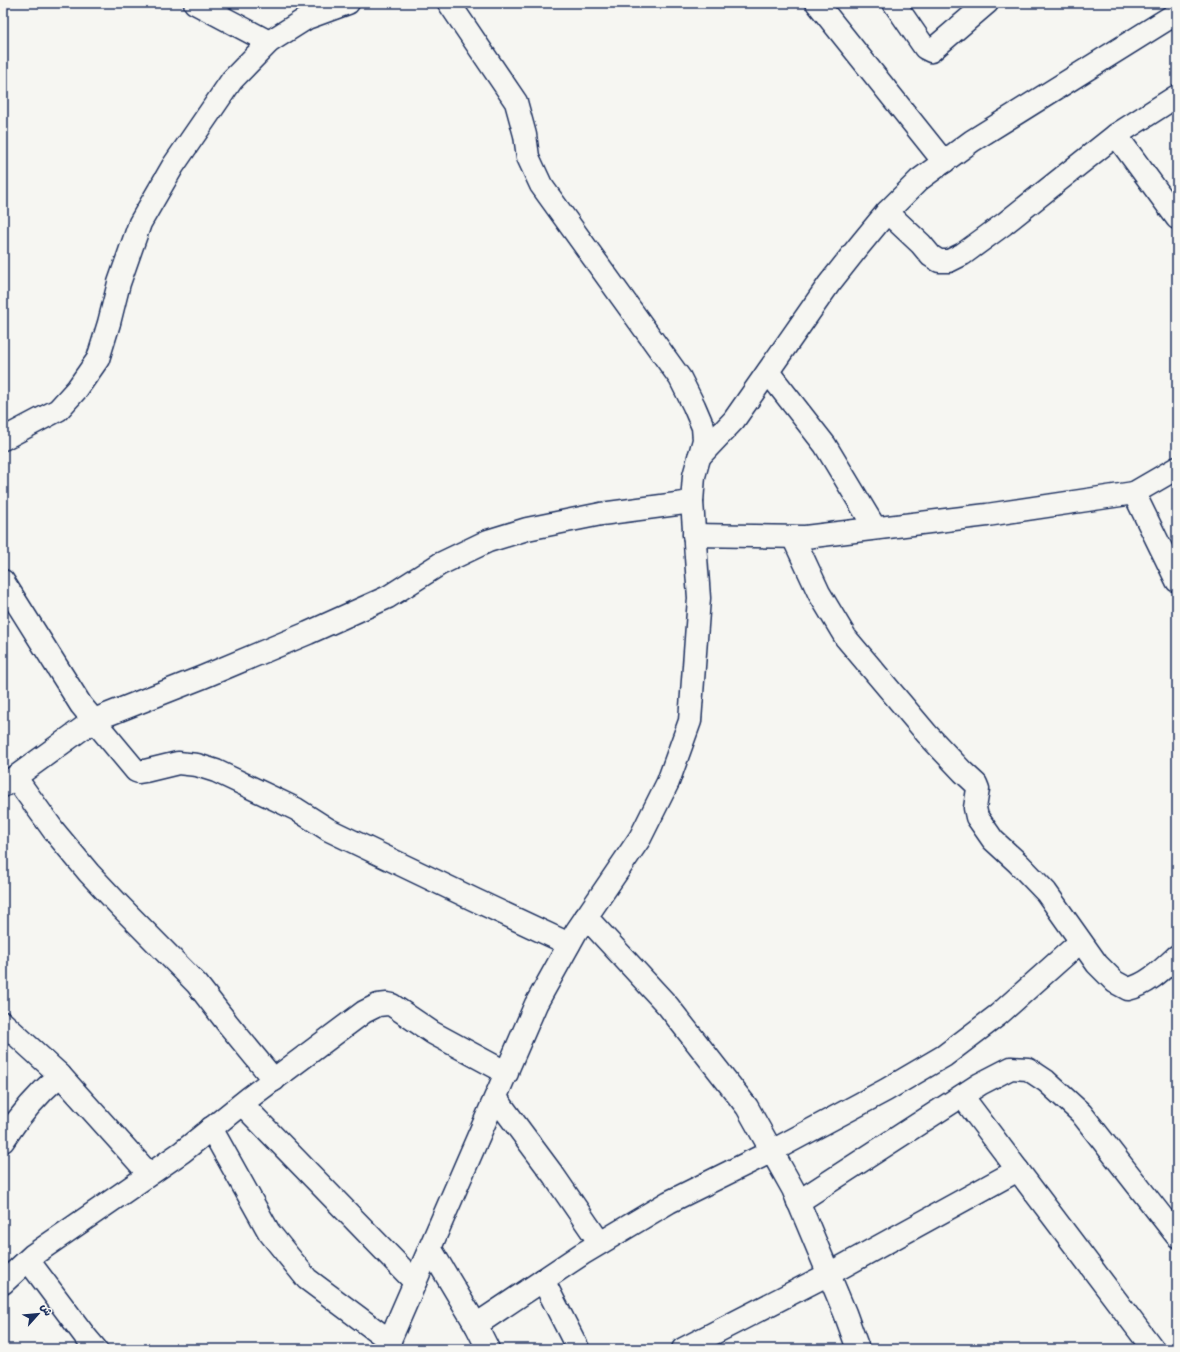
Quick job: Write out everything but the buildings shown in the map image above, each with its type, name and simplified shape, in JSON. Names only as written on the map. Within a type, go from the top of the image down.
[{"type":"street","points":[[195,3],[269,42]]},
{"type":"street","points":[[3,439],[58,410],[77,389],[98,359],[110,323],[119,283],[140,223],[173,166],[232,80],[269,42],[307,18],[348,3]]},
{"type":"street","points":[[211,1128],[269,1232],[307,1279],[388,1345],[536,1004],[569,944],[640,838],[668,782],[690,721],[699,598],[692,502],[694,476],[704,440],[703,427],[680,378],[540,185],[528,157],[525,135],[516,102],[450,3]]},
{"type":"street","points":[[817,3],[944,162]]},
{"type":"street","points":[[894,3],[925,48],[931,51],[987,3]]},
{"type":"street","points":[[699,457],[734,420],[829,284],[887,212],[920,180],[972,141],[1177,13]]},
{"type":"street","points":[[887,212],[922,244],[931,256],[939,261],[949,261],[963,254],[1004,224],[1116,135],[1177,96]]},
{"type":"street","points":[[1116,135],[1177,218]]},
{"type":"street","points":[[768,372],[825,445],[875,528]]},
{"type":"street","points":[[694,535],[805,537],[987,515],[1134,493],[1177,468]]},
{"type":"street","points":[[1134,493],[1177,581]]},
{"type":"street","points":[[274,1080],[197,984],[89,873],[9,781],[94,720],[203,677],[382,600],[440,564],[488,541],[534,527],[601,514],[692,502]]},
{"type":"street","points":[[793,537],[819,593],[846,638],[904,708],[952,761],[976,784],[978,789],[975,808],[977,817],[993,840],[1046,892],[1097,964],[1115,982],[1128,989],[1138,987],[1177,956]]},
{"type":"street","points":[[3,581],[81,704],[136,771],[145,772],[178,763],[196,765],[216,771],[296,809],[336,834],[569,944]]},
{"type":"street","points":[[586,917],[668,1006],[747,1106],[793,1189],[845,1313],[858,1349]]},
{"type":"street","points":[[476,1325],[600,1243],[669,1202],[772,1151],[886,1090],[944,1056],[998,1015],[1080,942]]},
{"type":"street","points":[[3,1283],[46,1246],[182,1152],[242,1104],[364,1012],[378,1005],[387,1004],[399,1009],[433,1033],[507,1073]]},
{"type":"street","points":[[3,1023],[60,1075],[149,1174]]},
{"type":"street","points":[[798,1202],[962,1096],[1011,1068],[1028,1069],[1046,1081],[1081,1113],[1177,1236]]},
{"type":"street","points":[[3,1141],[19,1117],[43,1089],[60,1075]]},
{"type":"street","points":[[962,1096],[1153,1349]]},
{"type":"street","points":[[496,1098],[554,1176],[600,1243]]},
{"type":"street","points":[[242,1104],[415,1282]]},
{"type":"street","points":[[683,1349],[829,1274],[1018,1170]]},
{"type":"street","points":[[430,1248],[476,1325],[488,1349]]},
{"type":"street","points":[[28,1260],[96,1349]]},
{"type":"street","points":[[543,1280],[578,1349]]}]
